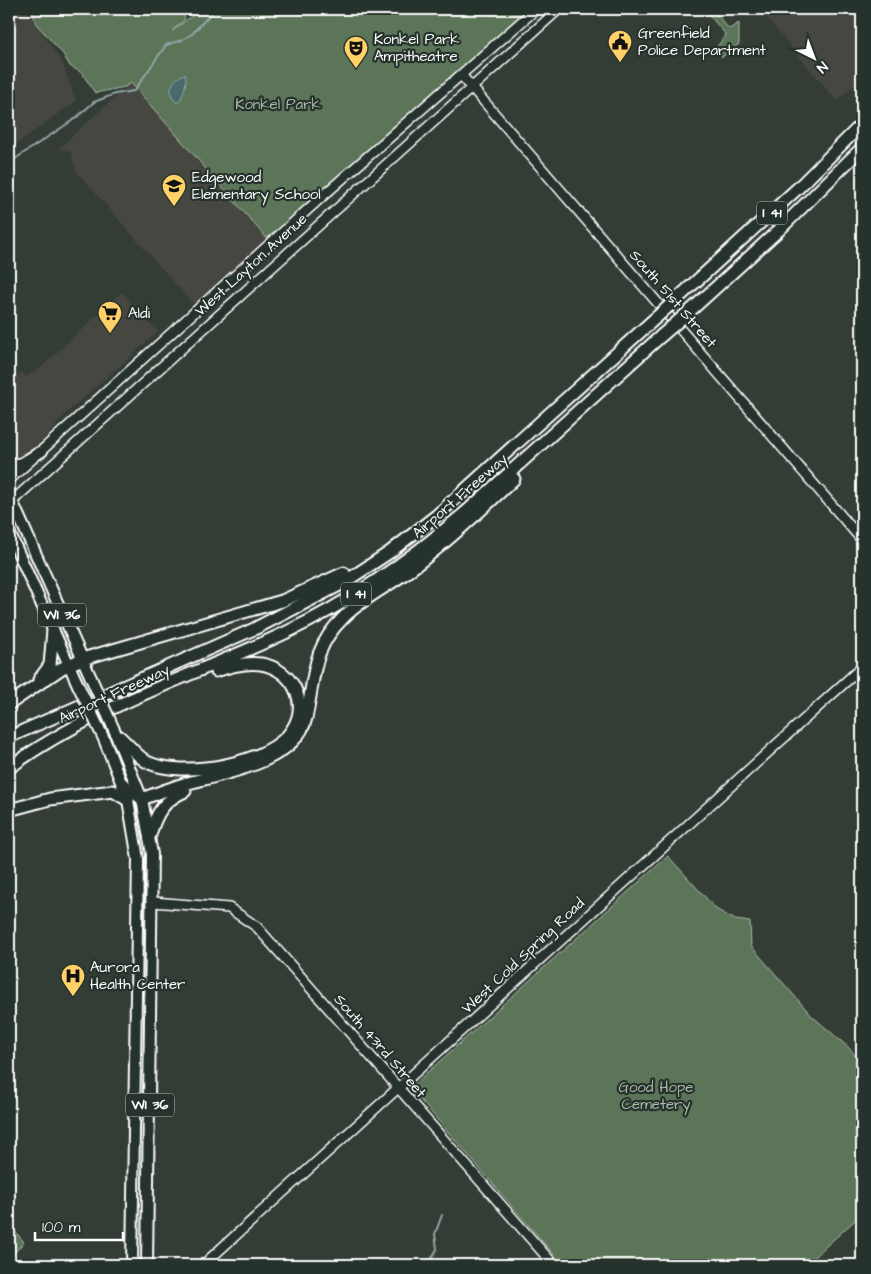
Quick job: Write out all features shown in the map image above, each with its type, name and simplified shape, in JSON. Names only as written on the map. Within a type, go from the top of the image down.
[{"type":"highway","name":"Airport Freeway","points":[[9,737],[291,611],[368,566],[436,516],[798,188],[862,124]]},
{"type":"highway","name":"Airport Freeway","points":[[9,768],[72,728],[289,631],[372,584],[440,535],[779,230],[862,148]]},
{"type":"highway","points":[[123,784],[142,798],[262,761],[292,743],[306,719],[314,667],[329,633],[350,611],[422,561],[476,515],[548,447],[549,437]]},
{"type":"highway","points":[[9,704],[70,664],[82,659],[299,595],[354,568],[419,522],[436,516]]},
{"type":"highway","points":[[32,688],[50,664],[53,630]]},
{"type":"highway","points":[[116,734],[139,757],[154,764],[177,770],[203,770],[260,753],[280,743],[292,731],[300,706],[296,689],[284,674],[273,667],[252,663],[226,668],[152,697],[132,701]]},
{"type":"highway","points":[[150,835],[157,815],[169,800],[211,778]]},
{"type":"highway","points":[[9,810],[50,798],[113,791],[128,800]]},
{"type":"main road","name":"West Layton Avenue","points":[[9,480],[325,194],[462,76],[536,9]]},
{"type":"main road","name":"West Layton Avenue","points":[[10,499],[472,88],[558,9]]},
{"type":"main road","name":"South 51st Street","points":[[462,76],[862,540]]},
{"type":"main road","points":[[9,467],[22,463],[42,451]]},
{"type":"main road","name":"WI 36","points":[[10,499],[116,734],[142,798],[150,835],[153,902],[147,1265]]},
{"type":"main road","name":"WI 36","points":[[9,532],[123,784],[136,835],[139,903],[136,928],[132,1265]]},
{"type":"main road","name":"West Cold Spring Road","points":[[203,1265],[862,667]]},
{"type":"main road","points":[[139,869],[146,895],[153,902]]},
{"type":"main road","name":"South 43rd Street","points":[[153,902],[228,908],[244,916],[263,933],[554,1265]]},
{"type":"main road","points":[[139,903],[147,918],[152,944]]},
{"type":"main road","points":[[134,1116],[150,1115]]},
{"type":"shaded area","points":[[9,9],[31,9],[27,12],[62,62],[76,101],[9,149]]},
{"type":"shaded area","points":[[759,9],[862,9],[862,78],[837,101]]},
{"type":"shaded area","name":"Edgewood Elementary School","points":[[131,82],[269,241],[197,305],[192,303],[76,171],[71,153],[63,149],[57,150]]},
{"type":"shaded area","points":[[122,292],[158,332],[62,417],[54,429],[28,453],[9,459],[9,380],[22,372],[26,377],[37,371]]},
{"type":"green space","name":"Konkel Park","points":[[41,9],[181,10],[185,19],[172,31],[201,9],[527,9],[269,241],[131,83],[125,87],[95,93],[82,73],[70,66],[63,54],[37,25],[32,13]]},
{"type":"green space","points":[[704,9],[712,9],[729,29],[739,23],[739,44],[722,57],[715,49],[726,35]]},
{"type":"green space","name":"Good Hope Cemetery","points":[[668,856],[716,909],[735,920],[750,922],[751,946],[812,1016],[848,1047],[862,1063],[862,1214],[805,1265],[563,1265],[410,1088]]},
{"type":"green space","points":[[9,1224],[24,1242],[9,1259]]},
{"type":"water","points":[[185,74],[186,80],[183,92],[179,102],[176,102],[171,94],[172,86],[177,79]]},
{"type":"waterway","points":[[9,163],[76,118],[94,102],[115,94],[134,91],[166,45],[182,40],[192,34],[215,9]]},
{"type":"waterway","points":[[428,1265],[437,1249],[435,1234],[442,1215]]},
{"type":"place","name":"Greenfield Police Department","points":[[620,63]]},
{"type":"place","name":"Konkel Park Ampitheatre","points":[[356,69]]},
{"type":"place","name":"Edgewood Elementary School","points":[[174,207]]},
{"type":"place","name":"Aldi","points":[[110,334]]},
{"type":"place","name":"Aurora Health Center","points":[[73,997]]}]
